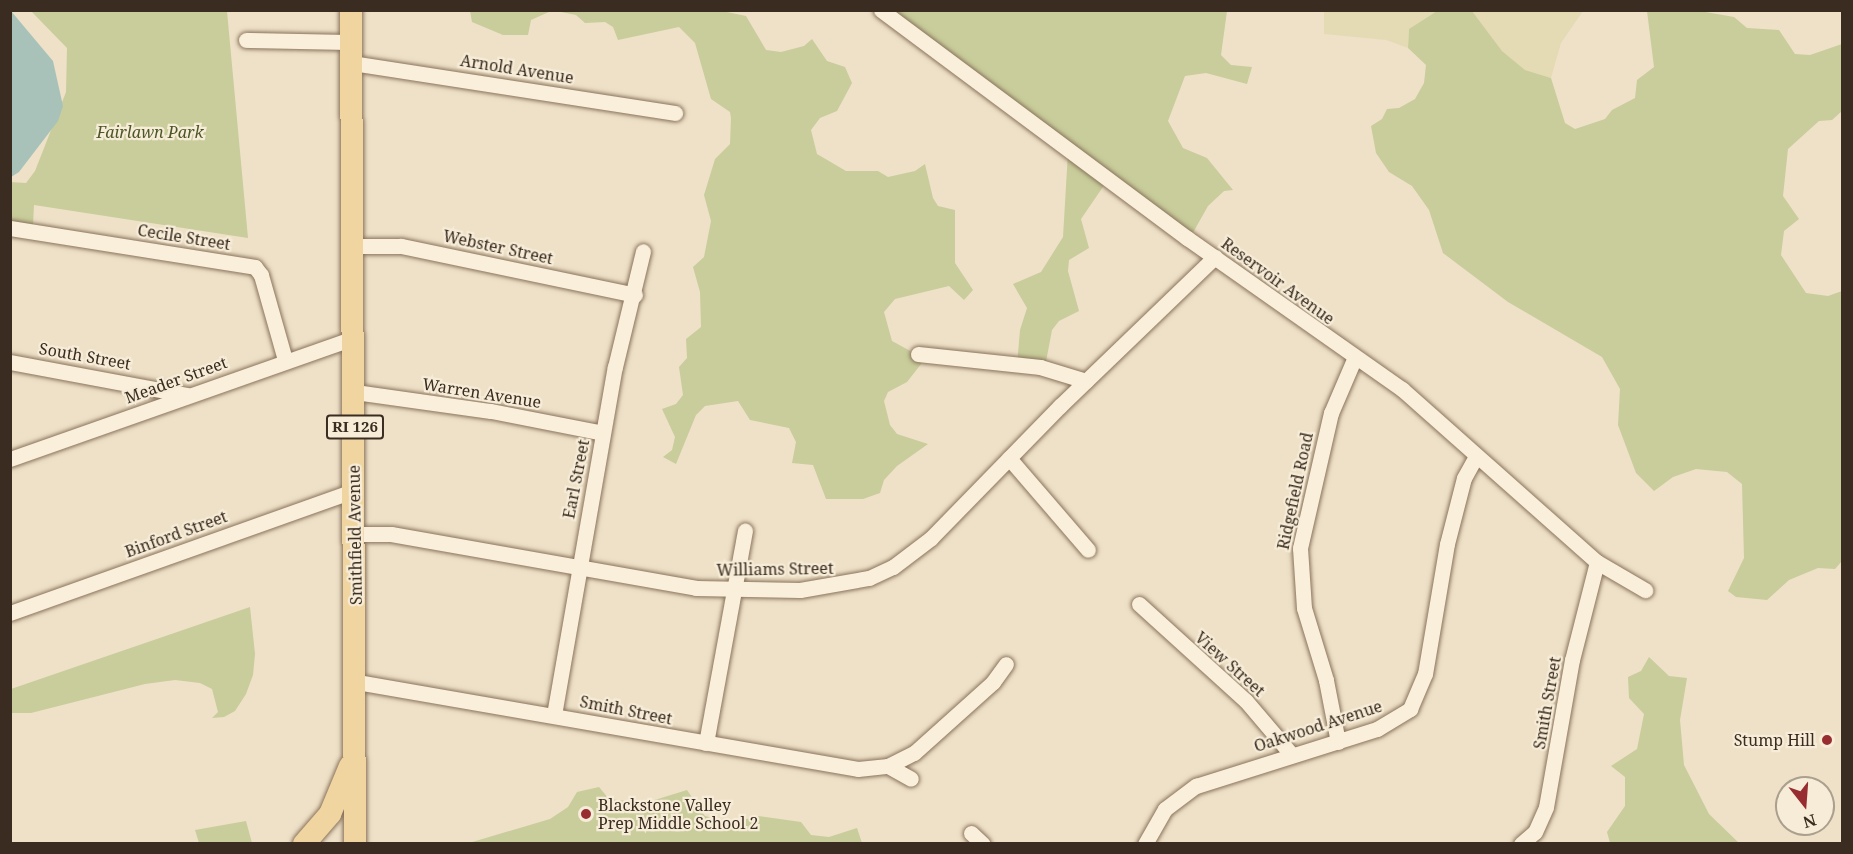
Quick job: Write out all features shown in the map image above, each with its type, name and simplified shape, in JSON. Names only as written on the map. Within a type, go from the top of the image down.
[{"type":"main road","name":"Smithfield Avenue","points":[[351,10],[357,682],[355,843]]},
{"type":"main road","points":[[304,843],[338,800],[356,748]]},
{"type":"street","name":"Reservoir Avenue","points":[[881,10],[1215,257],[1402,389],[1598,562],[1645,590]]},
{"type":"street","name":"Arnold Avenue","points":[[246,40],[352,53],[675,113]]},
{"type":"street","name":"Cecile Street","points":[[10,228],[255,267],[261,275],[285,360]]},
{"type":"street","name":"Webster Street","points":[[353,246],[402,246],[634,295]]},
{"type":"street","name":"Earl Street","points":[[554,715],[603,433],[643,251]]},
{"type":"street","name":"Williams Street","points":[[355,534],[391,534],[663,584],[732,589],[826,588],[869,578],[893,567],[931,538],[1086,381],[1215,257]]},
{"type":"street","name":"Meader Street","points":[[10,459],[285,360],[354,338]]},
{"type":"street","points":[[918,354],[1040,367],[1086,381]]},
{"type":"street","name":"Ridgefield Road","points":[[1338,742],[1326,681],[1304,608],[1300,548],[1331,413],[1355,357]]},
{"type":"street","name":"South Street","points":[[10,362],[187,395]]},
{"type":"street","name":"Warren Avenue","points":[[355,392],[491,411],[603,433]]},
{"type":"street","name":"Oakwood Avenue","points":[[1145,843],[1165,809],[1196,786],[1338,742],[1393,722],[1414,703],[1425,674],[1446,544],[1464,478],[1476,456]]},
{"type":"street","points":[[1009,458],[1088,550]]},
{"type":"street","name":"Binford Street","points":[[10,613],[355,490]]},
{"type":"street","points":[[706,743],[732,589],[745,531]]},
{"type":"street","name":"Smith Street","points":[[1521,843],[1535,832],[1546,807],[1572,660],[1598,562]]},
{"type":"street","name":"View Street","points":[[1139,604],[1246,701],[1292,755]]},
{"type":"street","points":[[910,779],[888,766],[927,742],[993,682],[1006,664]]},
{"type":"street","name":"Smith Street","points":[[357,682],[554,715],[824,766],[858,769],[888,766]]},
{"type":"shaded area","points":[[1324,11],[1437,11],[1409,29],[1408,48],[1386,40],[1324,34]]},
{"type":"shaded area","points":[[1472,11],[1583,11],[1561,43],[1551,78],[1525,70],[1502,51]]},
{"type":"green space","points":[[470,10],[551,11],[531,20],[528,35],[503,35],[472,22]]},
{"type":"green space","name":"Fairlawn Park","points":[[31,11],[227,11],[248,238],[34,205],[33,226],[11,224],[10,182],[26,183],[35,171],[66,92],[67,48]]},
{"type":"green space","points":[[556,11],[722,11],[746,16],[766,50],[781,52],[804,46],[812,39],[827,61],[845,67],[852,83],[837,111],[820,118],[811,130],[817,154],[846,171],[878,171],[888,177],[915,171],[925,164],[933,198],[938,206],[955,210],[955,263],[973,290],[964,300],[949,286],[895,299],[884,312],[892,341],[925,359],[907,382],[888,392],[884,401],[890,425],[897,434],[928,444],[897,466],[884,480],[880,493],[863,499],[826,499],[813,465],[792,463],[796,442],[789,428],[750,420],[738,401],[705,406],[696,415],[676,464],[663,457],[672,450],[675,437],[662,409],[676,404],[683,395],[679,367],[687,358],[686,339],[701,327],[700,292],[693,267],[704,257],[711,221],[704,195],[715,159],[730,144],[730,112],[711,99],[695,43],[679,27],[618,40],[613,27],[605,22],[585,23],[576,15]]},
{"type":"green space","points":[[880,11],[1227,11],[1221,55],[1231,65],[1252,67],[1247,84],[1206,73],[1185,76],[1168,121],[1183,148],[1207,158],[1233,190],[1224,191],[1208,206],[1190,238],[1107,181],[1081,219],[1089,248],[1069,260],[1068,271],[1079,311],[1059,321],[1052,330],[1045,367],[1017,365],[1020,330],[1027,308],[1013,284],[1041,272],[1063,237],[1068,152]]},
{"type":"green space","points":[[1437,11],[1472,11],[1502,51],[1525,70],[1551,78],[1565,123],[1575,129],[1605,119],[1612,110],[1635,98],[1637,80],[1654,67],[1647,11],[1700,11],[1734,17],[1747,28],[1779,30],[1795,54],[1810,55],[1842,44],[1842,111],[1832,120],[1819,121],[1788,149],[1783,196],[1799,219],[1784,231],[1781,255],[1806,293],[1828,296],[1842,291],[1842,561],[1835,569],[1818,568],[1789,580],[1767,600],[1736,597],[1728,591],[1744,558],[1742,484],[1727,472],[1696,469],[1673,477],[1654,491],[1636,473],[1618,425],[1620,389],[1602,357],[1508,302],[1443,253],[1429,210],[1412,186],[1389,172],[1376,153],[1371,126],[1382,119],[1387,109],[1399,108],[1415,99],[1424,83],[1426,65],[1408,48],[1409,29]]},
{"type":"green space","points":[[250,607],[255,654],[253,675],[246,694],[235,711],[224,717],[212,718],[218,712],[212,689],[200,683],[175,680],[145,684],[31,713],[11,713],[11,689]]},
{"type":"green space","points":[[1649,657],[1669,676],[1687,678],[1680,720],[1684,765],[1709,814],[1739,843],[1610,843],[1607,832],[1625,806],[1625,777],[1611,766],[1637,749],[1644,714],[1629,698],[1628,677],[1641,671]]},
{"type":"green space","name":"Blackstone Valley Prep Middle School 2","points":[[599,787],[609,799],[645,803],[687,790],[705,816],[731,823],[758,816],[801,822],[811,835],[829,837],[857,828],[862,843],[469,843],[550,819],[568,807],[577,792]]},
{"type":"green space","points":[[246,821],[252,843],[199,843],[195,830]]},
{"type":"water","points":[[11,11],[53,61],[63,106],[58,121],[19,172],[11,177]]},
{"type":"place","name":"Stump Hill","points":[[1827,740]]},
{"type":"place","name":"Blackstone Valley Prep Middle School 2","points":[[586,814]]}]
